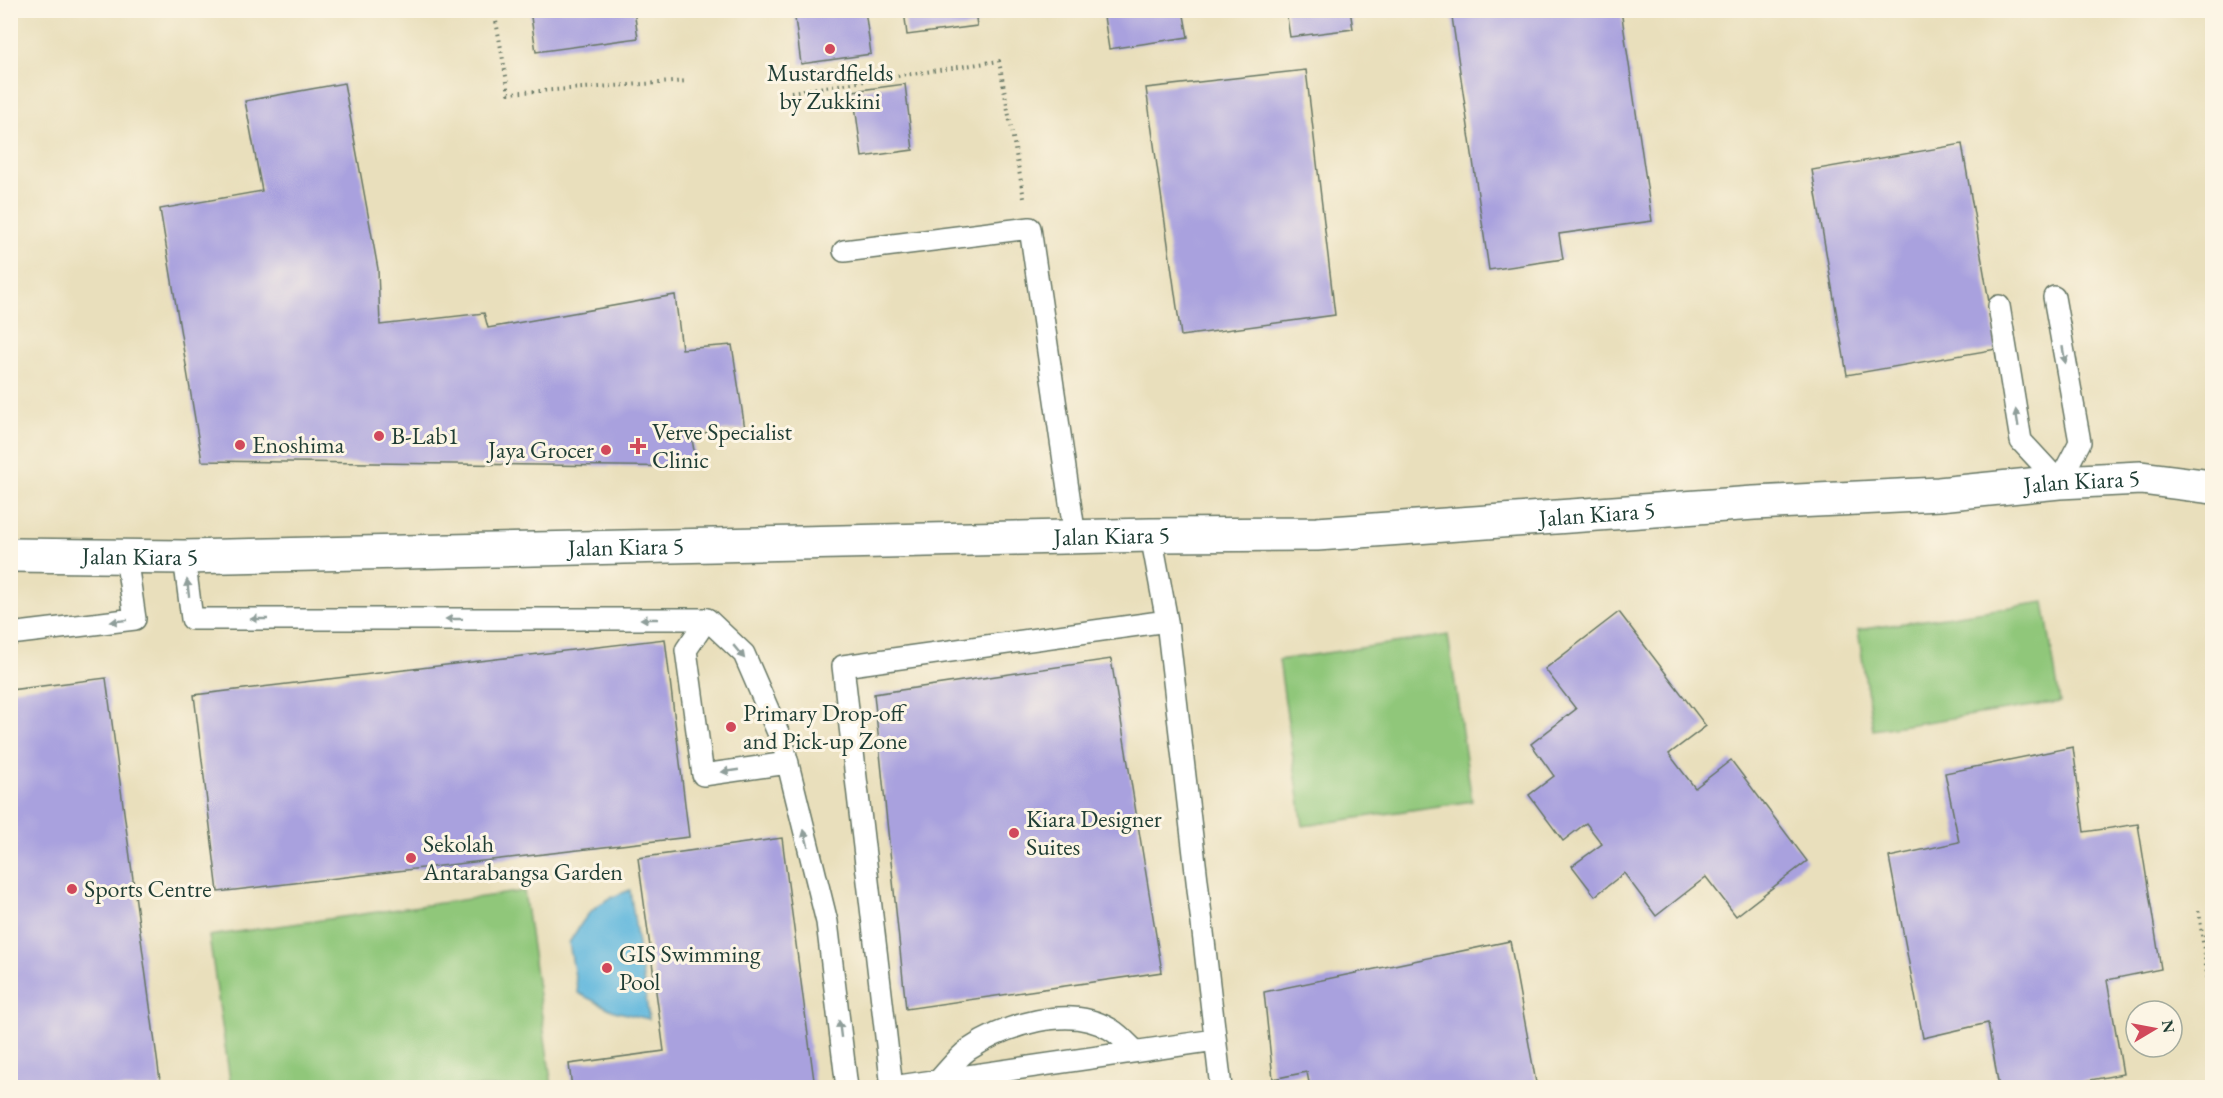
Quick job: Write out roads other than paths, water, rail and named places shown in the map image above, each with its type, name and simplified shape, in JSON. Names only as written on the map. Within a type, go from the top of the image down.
[{"type":"street","name":"Jalan Kiara 5","points":[[10,555],[184,557],[1151,535],[1317,534],[1754,503],[1939,494],[2060,482],[2140,478],[2212,488]]},
{"type":"lane","points":[[844,251],[1030,228],[1076,537]]},
{"type":"lane","points":[[1999,306],[2021,441],[2060,482],[2080,442],[2054,297]]},
{"type":"lane","points":[[1151,535],[1167,621],[1221,1088]]},
{"type":"lane","points":[[10,634],[135,619],[126,556]]},
{"type":"lane","points":[[184,557],[192,619],[707,620],[744,654],[783,744],[827,922],[847,1088]]},
{"type":"lane","points":[[707,620],[686,650],[703,775],[788,763]]},
{"type":"lane","points":[[1167,621],[843,666],[892,1087],[1215,1040]]},
{"type":"lane","points":[[939,1080],[967,1050],[1002,1032],[1042,1021],[1079,1018],[1110,1028],[1134,1050]]},
{"type":"water","name":"GIS Swimming Pool","points":[[630,890],[649,1019],[614,1011],[578,993],[569,943],[593,909],[608,899]]},
{"type":"place","name":"Mustardfields by Zukkini","points":[[830,49]]},
{"type":"place","name":"B-Lab1","points":[[379,436]]},
{"type":"place","name":"Enoshima","points":[[240,445]]},
{"type":"place","name":"Verve Specialist Clinic","points":[[638,446]]},
{"type":"place","name":"Jaya Grocer","points":[[606,450]]},
{"type":"place","name":"Primary Drop-off and Pick-up Zone","points":[[731,727]]},
{"type":"place","name":"Kiara Designer Suites","points":[[1014,833]]},
{"type":"place","name":"Sekolah Antarabangsa Garden","points":[[411,858]]},
{"type":"place","name":"Sports Centre","points":[[72,889]]},
{"type":"place","name":"GIS Swimming Pool","points":[[607,968]]}]
